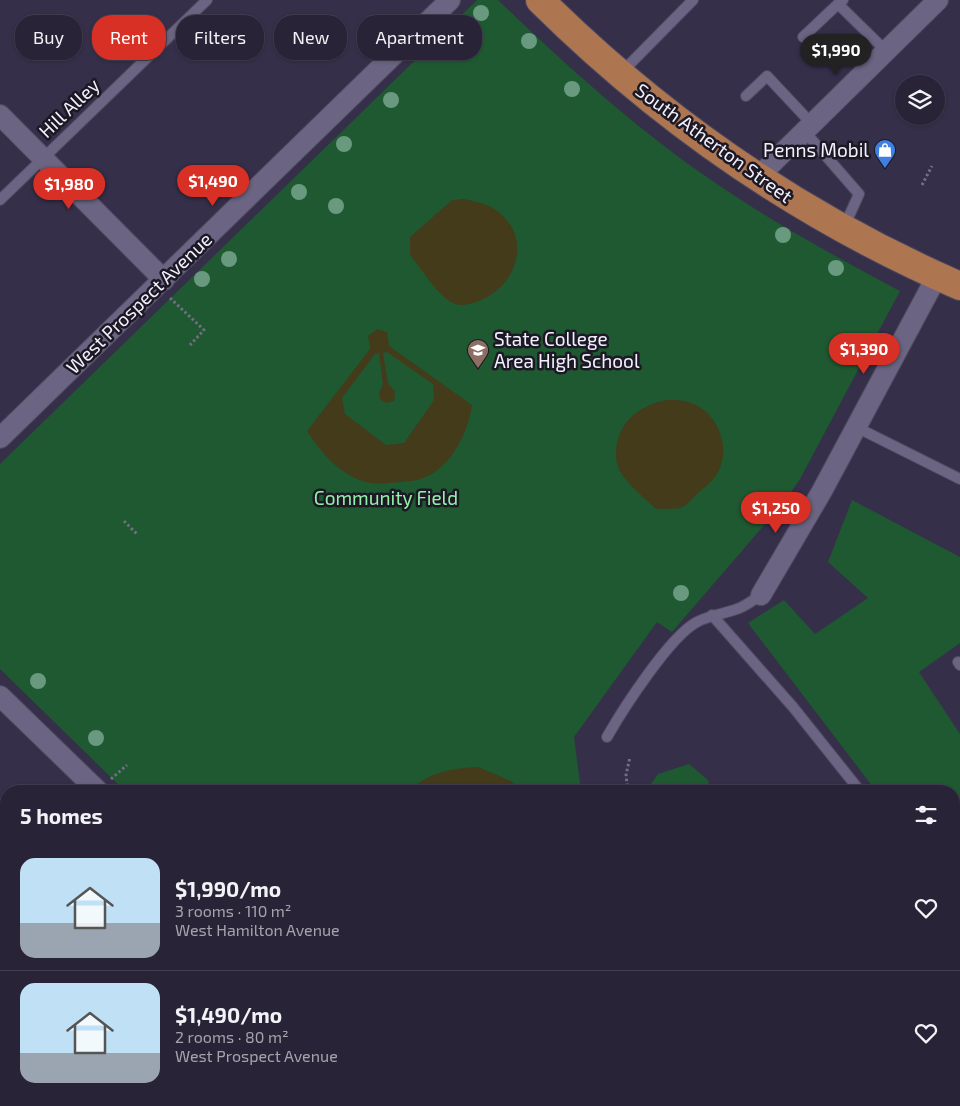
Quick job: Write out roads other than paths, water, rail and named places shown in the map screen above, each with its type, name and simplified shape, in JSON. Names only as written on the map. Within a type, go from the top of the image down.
[{"type":"main road","name":"South Atherton Street","points":[[540,0],[620,74],[675,118],[757,178],[843,230],[948,281]]},
{"type":"street","name":"West Prospect Avenue","points":[[0,438],[450,0]]},
{"type":"street","points":[[757,178],[938,0]]},
{"type":"street","points":[[0,115],[160,283]]},
{"type":"street","points":[[761,595],[856,427],[948,281]]},
{"type":"street","points":[[0,696],[92,785]]},
{"type":"lane","name":"Hill Alley","points":[[0,200],[207,0]]},
{"type":"lane","points":[[620,74],[692,0]]},
{"type":"lane","points":[[803,37],[840,2],[886,52]]},
{"type":"lane","points":[[746,96],[767,76],[859,194],[843,230]]},
{"type":"lane","points":[[856,427],[960,479]]},
{"type":"lane","points":[[607,737],[628,703],[681,634],[695,623],[712,615],[738,609],[761,595]]},
{"type":"lane","points":[[712,615],[793,707],[855,785]]},
{"type":"place","name":"Penns Mobil","points":[[885,169]]},
{"type":"place","name":"State College Area High School","points":[[478,369]]},
{"type":"park label","name":"Community Field","points":[[386,498]]}]
